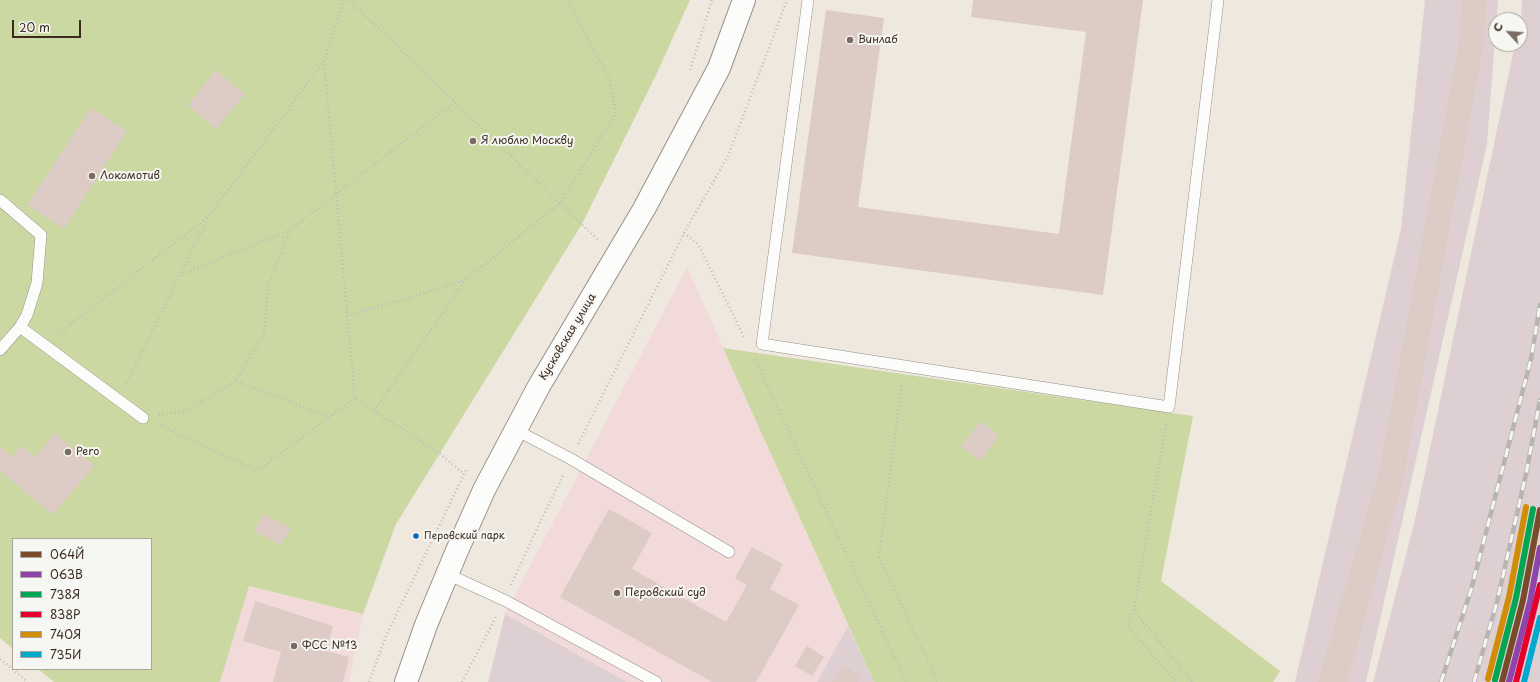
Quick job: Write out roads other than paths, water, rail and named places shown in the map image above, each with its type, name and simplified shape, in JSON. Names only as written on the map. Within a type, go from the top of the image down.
[{"type":"street","name":"Кусковская улица","points":[[406,682],[426,625],[484,490],[539,386],[651,196],[719,68],[744,0]]},
{"type":"lane","points":[[808,0],[762,344],[1169,407],[1218,0]]},
{"type":"lane","points":[[0,200],[41,235],[37,283],[26,315],[20,327],[0,350]]},
{"type":"lane","points":[[20,327],[143,418]]},
{"type":"lane","points":[[516,430],[571,459],[729,552]]},
{"type":"lane","points":[[447,574],[504,600],[656,682]]},
{"type":"railway","points":[[1441,682],[1471,590],[1531,359],[1540,305]]},
{"type":"railway","points":[[1474,682],[1497,602],[1526,474],[1540,400]]},
{"type":"place","name":"Винлаб","points":[[850,40]]},
{"type":"place","name":"Я люблю Москву","points":[[473,141]]},
{"type":"place","name":"Локомотив","points":[[92,176]]},
{"type":"place","name":"Pero","points":[[68,452]]},
{"type":"place","name":"Перовский парк","points":[[416,536]]},
{"type":"place","name":"Перовский суд","points":[[617,593]]},
{"type":"place","name":"ФСС №13","points":[[294,646]]}]
